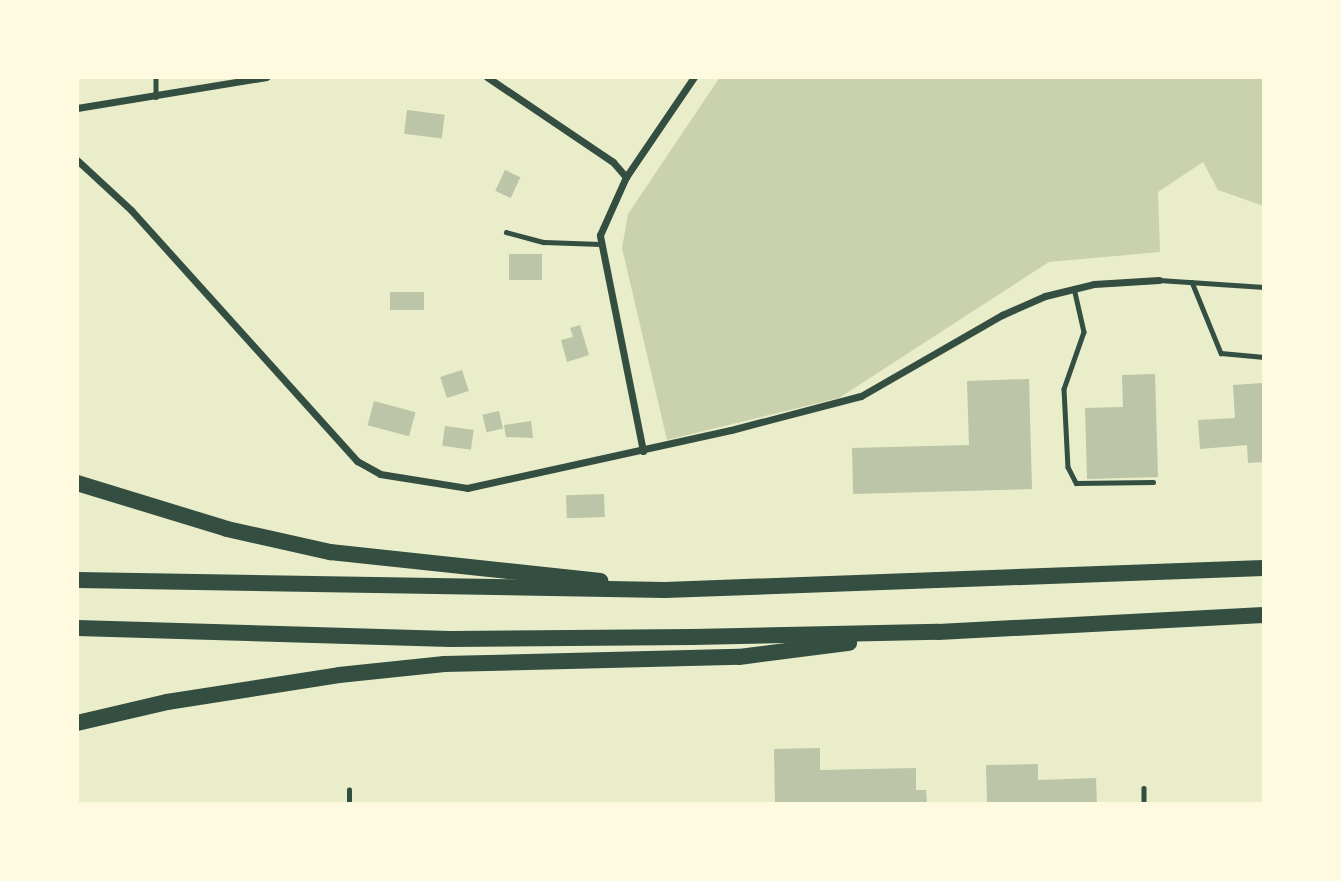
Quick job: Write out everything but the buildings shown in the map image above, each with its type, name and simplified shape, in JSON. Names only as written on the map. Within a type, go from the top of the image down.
[{"type":"highway","points":[[77,483],[227,529],[330,552],[510,568],[665,590]]},
{"type":"highway","points":[[77,580],[665,590],[1264,568]]},
{"type":"highway","points":[[77,628],[450,639],[938,632],[1264,615]]},
{"type":"highway","points":[[77,723],[179,699],[339,674],[444,664],[739,657],[938,632]]},
{"type":"street","points":[[77,108],[156,98],[266,77]]},
{"type":"street","points":[[487,77],[613,162],[626,177]]},
{"type":"street","points":[[643,451],[600,244],[606,214],[626,177],[694,77]]},
{"type":"street","points":[[77,160],[131,210],[357,461],[380,474],[479,487],[643,451],[861,396],[1002,314],[1074,288],[1159,280]]},
{"type":"lane","points":[[156,77],[156,98]]},
{"type":"lane","points":[[506,232],[544,242],[600,244]]},
{"type":"lane","points":[[1159,280],[1264,287]]},
{"type":"lane","points":[[1192,282],[1221,353],[1264,357]]},
{"type":"lane","points":[[1074,288],[1084,332],[1064,389],[1068,467],[1076,483],[1153,482]]},
{"type":"lane","points":[[1144,788],[1144,804]]},
{"type":"lane","points":[[349,790],[349,804]]},
{"type":"green space","points":[[720,77],[1264,77],[1264,206],[1218,190],[1203,162],[1158,192],[1160,252],[1049,262],[839,398],[667,440],[622,248],[628,214]]}]
